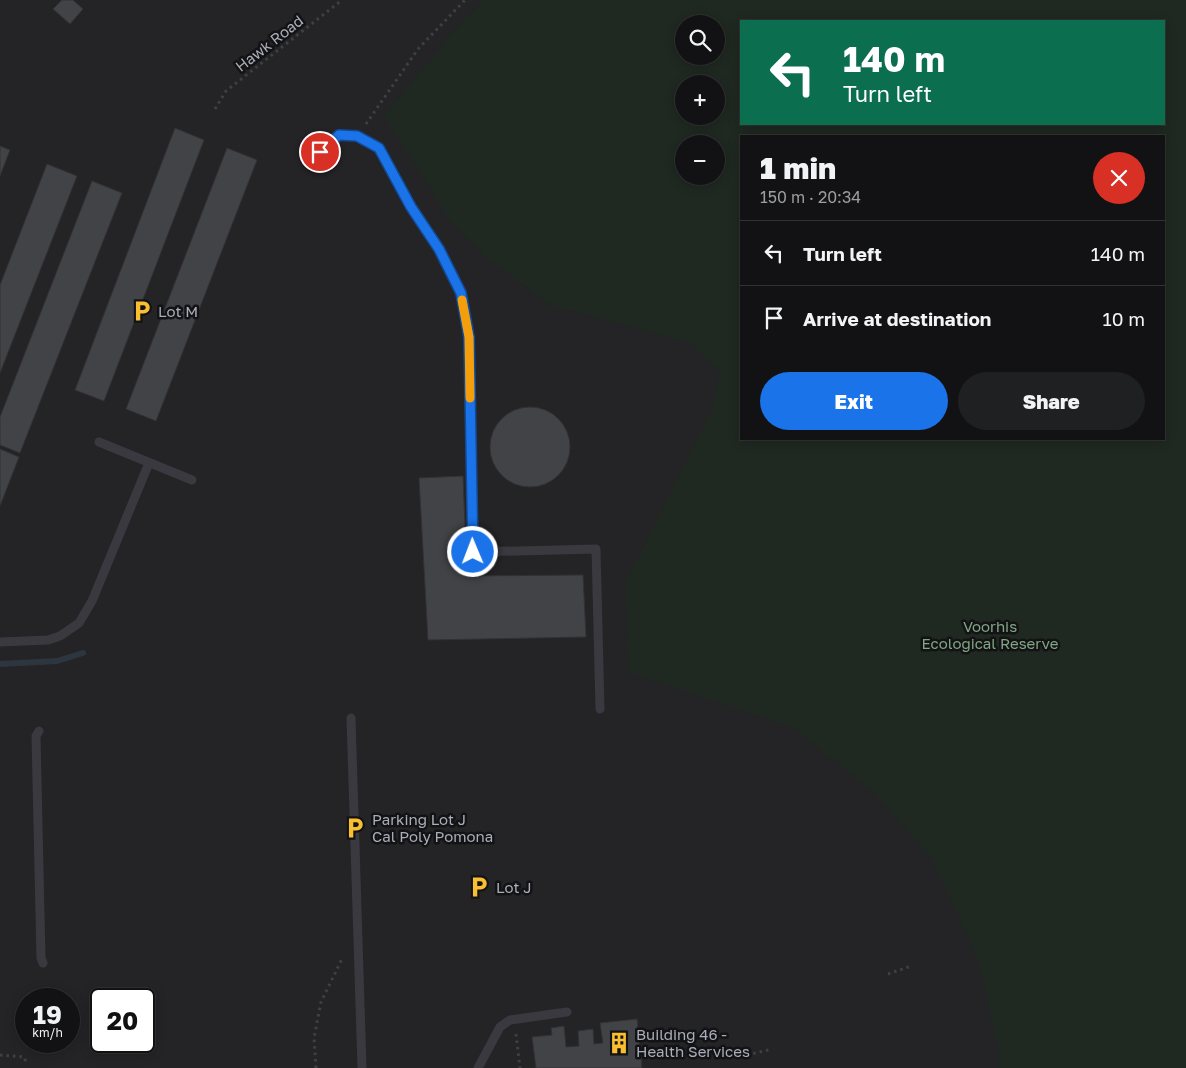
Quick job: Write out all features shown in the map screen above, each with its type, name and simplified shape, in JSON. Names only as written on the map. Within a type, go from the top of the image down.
[{"type":"lane","points":[[320,152],[339,135],[357,136],[379,148],[411,207],[439,249],[461,293],[469,337],[473,552],[596,549],[600,709]]},
{"type":"lane","points":[[100,442],[192,480]]},
{"type":"lane","points":[[0,642],[48,640],[60,636],[79,623],[92,601],[149,463]]},
{"type":"lane","points":[[352,718],[362,1068]]},
{"type":"lane","points":[[39,731],[36,736],[36,808],[41,958],[43,963]]},
{"type":"lane","points":[[478,1068],[500,1027],[510,1020],[567,1012]]},
{"type":"path","name":"Hawk Road","points":[[215,109],[226,91],[342,0]]},
{"type":"path","points":[[357,136],[418,49],[466,0]]},
{"type":"path","points":[[888,974],[911,966]]},
{"type":"path","points":[[316,1068],[314,1038],[321,1002],[340,967]]},
{"type":"path","points":[[510,1020],[517,1035],[520,1068]]},
{"type":"path","points":[[746,1055],[772,1049]]},
{"type":"path","points":[[0,1055],[24,1057],[26,1062]]},
{"type":"shaded area","points":[[0,0],[1186,0],[1186,1068],[0,1068]]},
{"type":"green space","name":"Voorhis Ecological Reserve","points":[[483,0],[1186,0],[1186,1068],[998,1068],[999,1054],[978,959],[932,860],[874,793],[792,727],[629,672],[625,584],[712,409],[720,371],[688,342],[550,305],[488,259],[450,220],[384,116],[454,31]]},
{"type":"building","points":[[62,0],[73,0],[83,9],[70,24],[53,9]]},
{"type":"building","points":[[175,128],[204,140],[104,401],[75,390]]},
{"type":"building","points":[[0,146],[10,150],[0,176]]},
{"type":"building","points":[[227,148],[257,160],[156,421],[126,409]]},
{"type":"building","points":[[47,164],[77,176],[0,373],[0,285]]},
{"type":"building","points":[[92,181],[122,193],[20,453],[0,445],[0,417]]},
{"type":"building","points":[[522,407],[538,407],[559,418],[570,439],[570,455],[559,476],[538,487],[522,487],[508,481],[496,469],[490,455],[490,439],[496,425],[508,413]]},
{"type":"building","points":[[0,449],[19,457],[0,506]]},
{"type":"building","points":[[463,476],[467,576],[583,575],[586,637],[428,640],[419,478]]},
{"type":"building","name":"Building 46 - Health Services","points":[[637,1019],[642,1068],[536,1068],[532,1037],[552,1035],[551,1028],[564,1026],[566,1047],[579,1046],[578,1031],[593,1029],[594,1044],[603,1043],[600,1023]]},
{"type":"waterway","points":[[0,664],[57,661],[83,653]]},
{"type":"slow traffic","points":[[462,300],[469,337],[470,398]]},
{"type":"place","name":"Lot M","points":[[142,311]]},
{"type":"place","name":"Parking Lot J Cal Poly Pomona","points":[[355,828]]},
{"type":"place","name":"Lot J","points":[[479,887]]},
{"type":"place","name":"Building 46 - Health Services","points":[[619,1043]]},
{"type":"route","points":[[320,152],[339,135],[357,136],[379,148],[411,207],[439,249],[461,293],[469,337],[473,552]]}]
